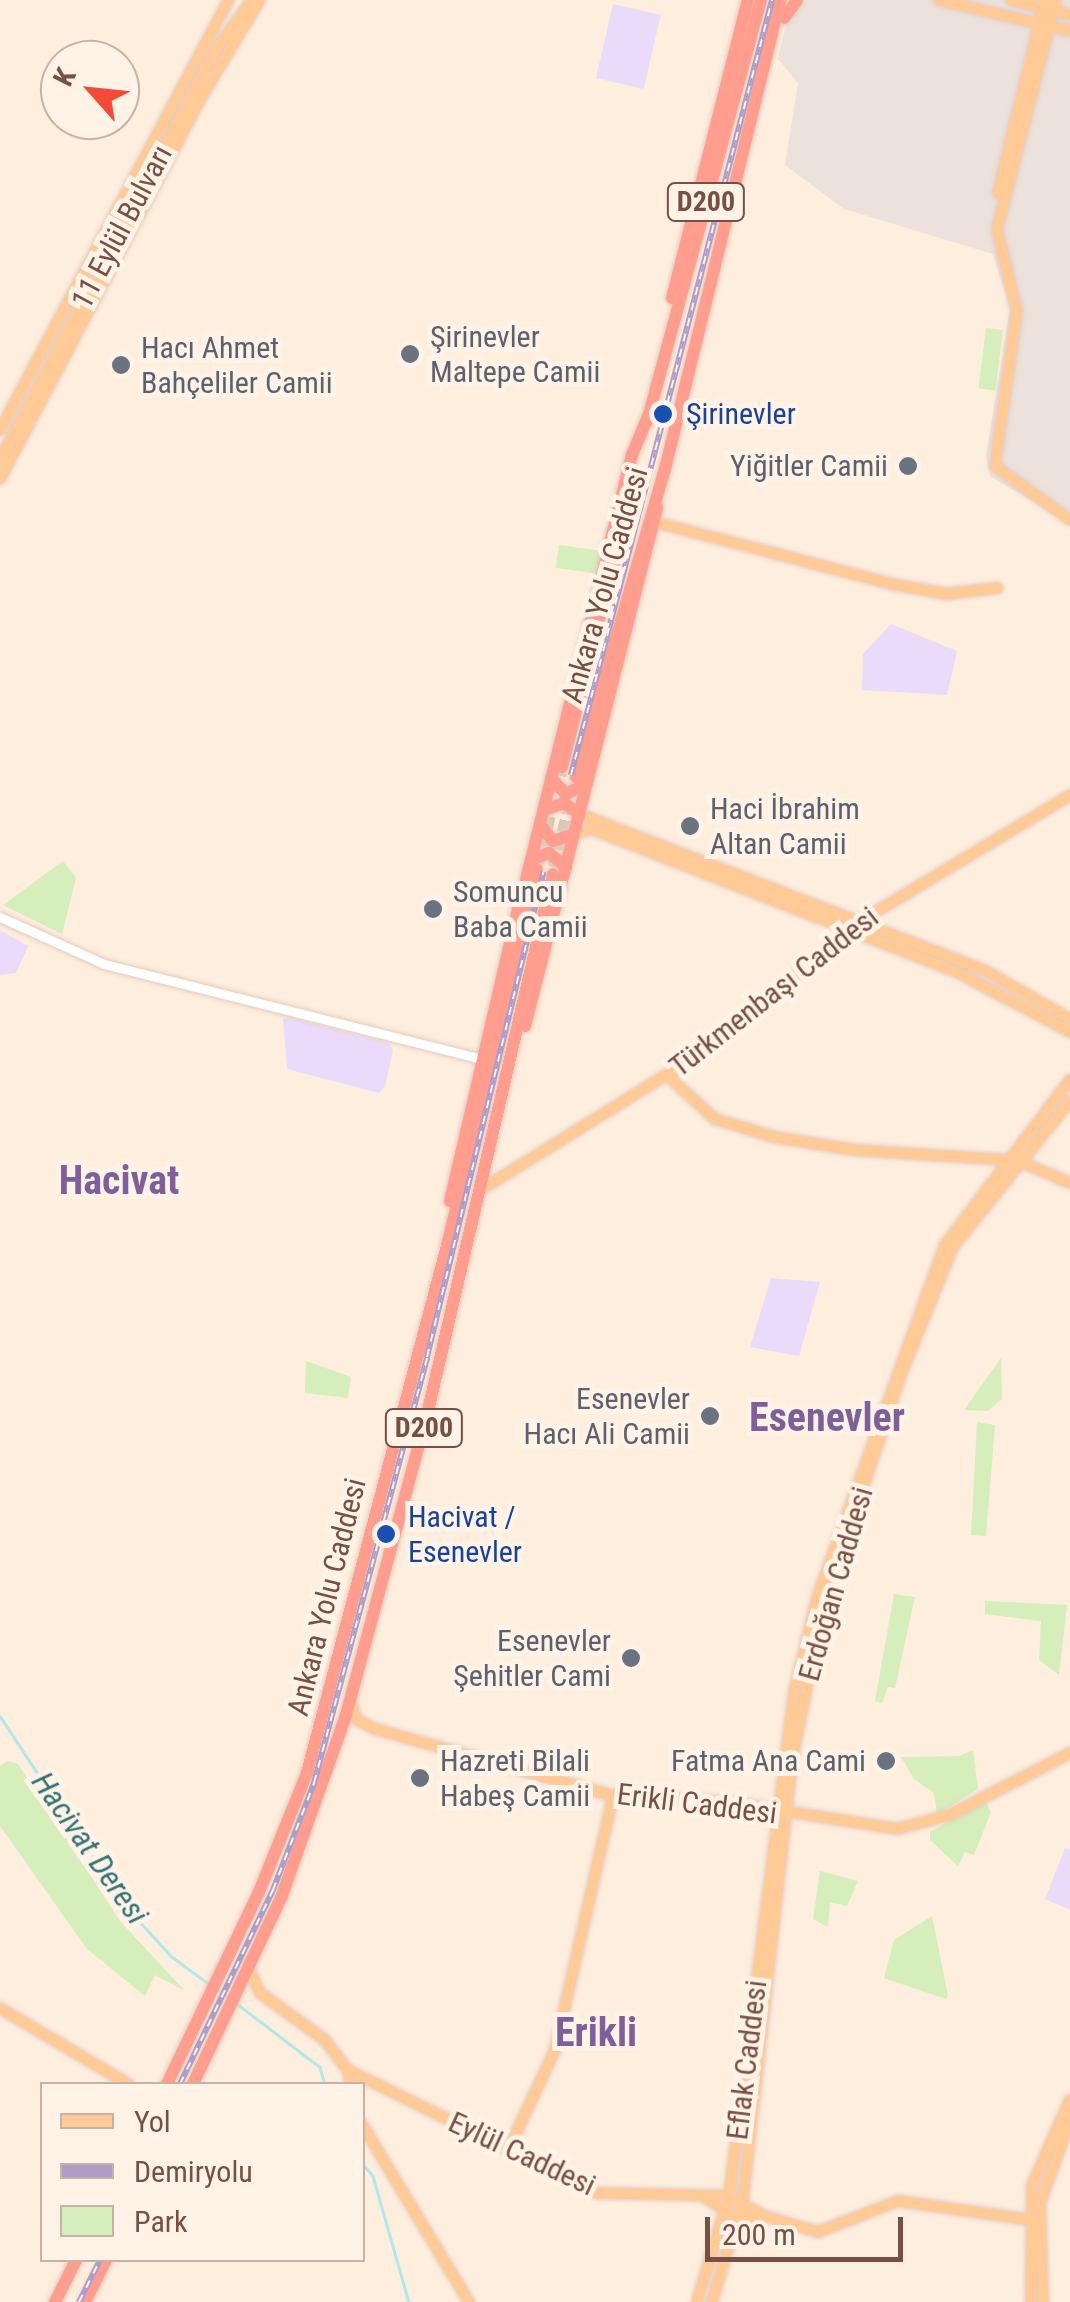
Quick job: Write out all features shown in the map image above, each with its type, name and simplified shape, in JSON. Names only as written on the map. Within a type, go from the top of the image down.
[{"type":"highway","name":"Ankara Yolu Caddesi","points":[[168,2082],[229,1959],[315,1746],[431,1298],[542,817],[761,0]]},
{"type":"highway","name":"Ankara Yolu Caddesi","points":[[194,2082],[247,1974],[336,1748],[353,1694],[559,871],[579,814],[581,780],[786,0]]},
{"type":"highway","points":[[687,378],[786,0]]},
{"type":"highway","points":[[784,18],[797,0]]},
{"type":"highway","points":[[650,409],[681,259],[747,3]]},
{"type":"highway","points":[[556,776],[566,794],[581,780],[654,522],[665,469]]},
{"type":"highway","points":[[574,834],[553,841],[542,817],[560,802],[579,814]]},
{"type":"highway","points":[[431,1298],[479,1058],[534,865],[549,854],[559,871]]},
{"type":"highway","points":[[55,2302],[75,2262]]},
{"type":"highway","points":[[84,2302],[105,2262]]},
{"type":"main road","points":[[205,36],[220,0]]},
{"type":"main road","name":"11 Eylül Bulvarı","points":[[0,430],[205,36],[228,0]]},
{"type":"main road","name":"11 Eylül Bulvarı","points":[[0,459],[216,48],[252,0]]},
{"type":"main road","points":[[0,480],[205,91],[260,0]]},
{"type":"main road","points":[[939,0],[1070,31]]},
{"type":"main road","points":[[1011,0],[1049,5],[1070,15]]},
{"type":"main road","points":[[1049,5],[996,230],[1018,310],[996,466],[1007,480],[1070,520]]},
{"type":"main road","points":[[654,522],[892,584],[946,594],[998,588]]},
{"type":"main road","name":"Türkmenbaşı Caddesi","points":[[480,1191],[668,1076],[775,998],[858,922],[1070,795]]},
{"type":"main road","points":[[579,814],[984,970],[1070,1029]]},
{"type":"main road","points":[[574,834],[592,829],[979,982],[1070,1029]]},
{"type":"main road","points":[[817,918],[827,930],[823,950]]},
{"type":"main road","points":[[668,1076],[716,1119],[774,1137],[854,1150],[1015,1161],[1070,1183]]},
{"type":"main road","points":[[1015,1161],[1070,1080]]},
{"type":"main road","points":[[1015,1161],[1070,1100]]},
{"type":"main road","name":"Erdoğan Caddesi","points":[[782,1814],[804,1687],[826,1601],[897,1386],[953,1247],[1015,1161]]},
{"type":"main road","name":"Erdoğan Caddesi","points":[[782,1814],[794,1693],[817,1598],[882,1406],[945,1245],[1015,1161]]},
{"type":"main road","points":[[353,1694],[353,1714],[375,1729]]},
{"type":"main road","points":[[336,1748],[353,1728],[375,1729]]},
{"type":"main road","name":"Erikli Caddesi","points":[[375,1729],[613,1796],[709,1800],[782,1814],[918,1828],[1070,1753]]},
{"type":"main road","points":[[508,2150],[556,2050],[613,1796]]},
{"type":"main road","name":"Eflak Caddesi","points":[[697,2302],[728,2196],[782,1814]]},
{"type":"main road","name":"Eflak Caddesi","points":[[712,2302],[743,2199],[782,1814]]},
{"type":"main road","points":[[247,1974],[260,1993],[325,2040],[348,2070],[351,2082]]},
{"type":"main road","points":[[0,2008],[125,2082]]},
{"type":"main road","name":"Eylül Caddesi","points":[[348,2070],[597,2193],[743,2199]]},
{"type":"main road","points":[[1031,2302],[1039,2159],[1070,2100]]},
{"type":"main road","points":[[1043,2302],[1034,2220],[1044,2180],[1070,2121]]},
{"type":"main road","points":[[365,2129],[469,2302]]},
{"type":"main road","points":[[704,2196],[738,2219],[764,2216]]},
{"type":"main road","points":[[743,2199],[764,2216],[818,2232],[898,2200],[1034,2220]]},
{"type":"street","points":[[0,916],[104,964],[479,1058]]},
{"type":"shaded area","points":[[792,0],[1070,0],[1070,524],[990,476],[986,455],[1010,309],[993,254],[844,209],[785,165],[798,83],[778,59]]},
{"type":"shaded area","points":[[613,4],[661,15],[644,89],[596,78]]},
{"type":"shaded area","points":[[891,624],[957,651],[947,695],[862,690],[863,654]]},
{"type":"shaded area","points":[[0,930],[28,946],[16,973],[0,975]]},
{"type":"shaded area","points":[[288,1017],[389,1043],[393,1050],[385,1087],[379,1093],[287,1069],[283,1019]]},
{"type":"shaded area","points":[[771,1278],[820,1282],[799,1356],[750,1347]]},
{"type":"shaded area","points":[[1065,1848],[1070,1850],[1070,1910],[1045,1899]]},
{"type":"green space","points":[[986,328],[1003,330],[995,391],[979,389]]},
{"type":"green space","points":[[559,545],[603,551],[599,574],[556,568]]},
{"type":"green space","points":[[63,861],[76,878],[62,934],[3,905]]},
{"type":"green space","points":[[1001,1358],[1002,1399],[988,1411],[964,1410]]},
{"type":"green space","points":[[306,1361],[351,1377],[348,1398],[305,1393]]},
{"type":"green space","points":[[977,1422],[995,1425],[986,1536],[971,1535]]},
{"type":"green space","points":[[894,1594],[915,1597],[895,1688],[888,1687],[882,1703],[875,1701]]},
{"type":"green space","points":[[985,1601],[1067,1605],[1059,1675],[1039,1660],[1041,1621],[985,1614]]},
{"type":"green space","points":[[973,1750],[978,1789],[937,1815],[934,1793],[914,1779],[901,1757],[959,1756]]},
{"type":"green space","points":[[8,1761],[18,1764],[120,1921],[185,1991],[155,1975],[145,1996],[87,1949],[0,1826],[0,1766]]},
{"type":"green space","points":[[985,1801],[991,1812],[974,1855],[965,1852],[958,1866],[930,1840],[930,1832]]},
{"type":"green space","points":[[820,1871],[858,1881],[847,1906],[830,1902],[828,1927],[813,1919]]},
{"type":"green space","points":[[932,1916],[946,1999],[884,1978],[894,1940]]},
{"type":"waterway","name":"Hacivat Deresi","points":[[0,1716],[122,1902],[171,1956],[209,1984]]},
{"type":"waterway","name":"Hacivat Deresi","points":[[216,1989],[230,1998]]},
{"type":"waterway","name":"Hacivat Deresi","points":[[236,2003],[320,2067],[324,2082]]},
{"type":"waterway","name":"Hacivat Deresi","points":[[365,2167],[373,2176],[409,2302]]},
{"type":"tunnel","points":[[538,863],[561,773]]},
{"type":"tunnel","points":[[554,867],[571,799]]},
{"type":"railway","points":[[571,775],[772,0]]},
{"type":"railway","points":[[181,2082],[273,1890],[314,1783],[427,1357],[543,872]]},
{"type":"railway","points":[[79,2302],[99,2262]]},
{"type":"place","name":"Şirinevler Maltepe Camii","points":[[410,354]]},
{"type":"place","name":"Hacı Ahmet Bahçeliler Camii","points":[[121,365]]},
{"type":"place","name":"Şirinevler","points":[[663,414]]},
{"type":"place","name":"Yiğitler Camii","points":[[908,466]]},
{"type":"place","name":"Haci İbrahim Altan Camii","points":[[690,826]]},
{"type":"place","name":"Somuncu Baba Camii","points":[[433,909]]},
{"type":"place","name":"Esenevler Hacı Ali Camii","points":[[710,1416]]},
{"type":"place","name":"Hacivat / Esenevler","points":[[386,1534]]},
{"type":"place","name":"Esenevler Şehitler Cami","points":[[631,1658]]},
{"type":"place","name":"Fatma Ana Cami","points":[[886,1761]]},
{"type":"place","name":"Hazreti Bilali Habeş Camii","points":[[420,1778]]},
{"type":"district","name":"Hacivat","points":[[119,1181]]},
{"type":"district","name":"Esenevler","points":[[827,1418]]},
{"type":"district","name":"Erikli","points":[[596,2033]]}]
